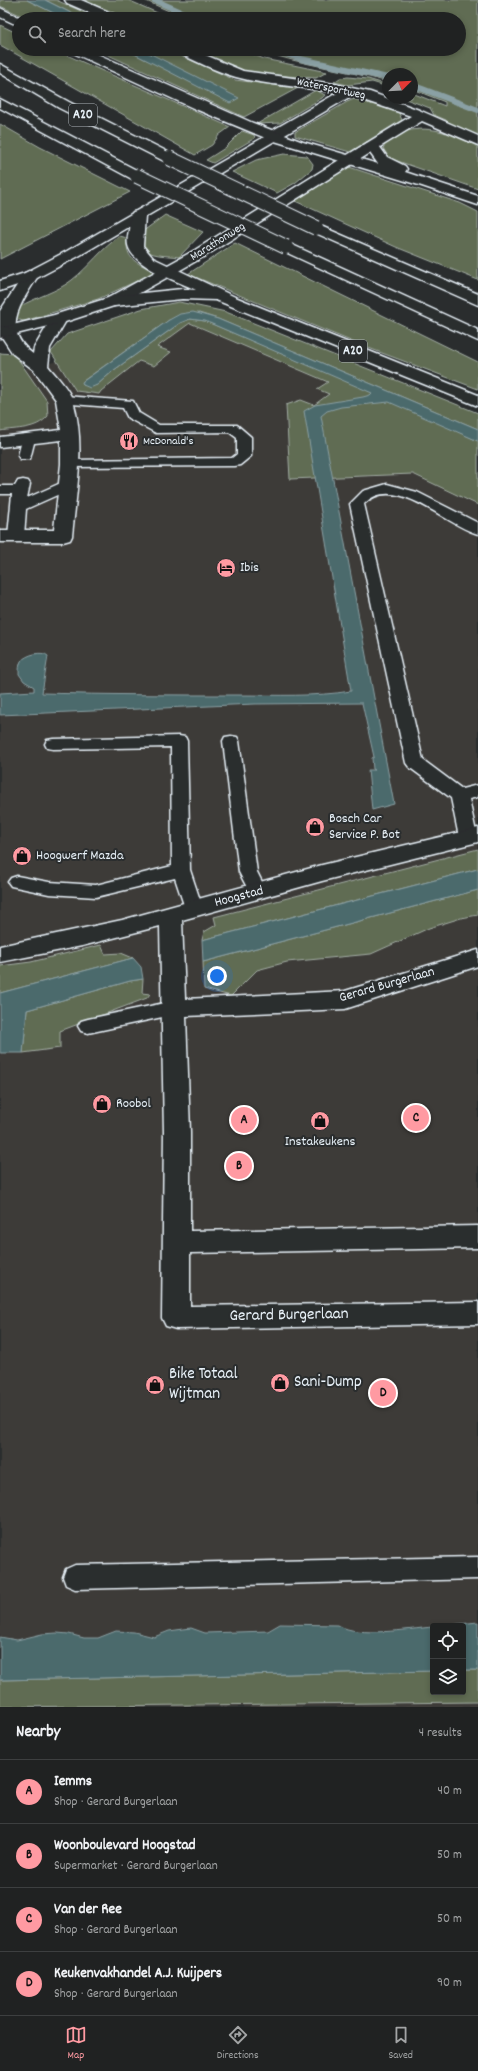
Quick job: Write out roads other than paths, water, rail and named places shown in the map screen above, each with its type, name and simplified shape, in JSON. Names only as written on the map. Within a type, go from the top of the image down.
[{"type":"main road","points":[[71,0],[98,12]]},
{"type":"main road","points":[[0,12],[12,18]]},
{"type":"main road","points":[[91,56],[191,102],[273,136],[349,160],[421,180],[478,200]]},
{"type":"main road","name":"Watersportweg","points":[[198,56],[240,74],[309,83],[349,91],[421,116],[478,141]]},
{"type":"main road","name":"A20","points":[[0,68],[64,105],[169,158],[316,228],[478,300]]},
{"type":"main road","points":[[0,286],[30,276],[78,251],[349,91]]},
{"type":"main road","name":"A20","points":[[0,103],[137,176],[478,336]]},
{"type":"main road","name":"Marathonweg","points":[[2,332],[59,319],[114,301],[169,271],[421,116]]},
{"type":"main road","points":[[372,146],[382,160],[421,180]]},
{"type":"main road","points":[[138,215],[134,245],[138,254],[169,271]]},
{"type":"main road","name":"A20","points":[[169,271],[229,300],[478,401]]},
{"type":"main road","points":[[8,536],[63,536],[70,464],[70,434],[64,400],[40,366],[19,351],[2,332],[8,311],[30,276]]},
{"type":"main road","points":[[114,301],[182,294],[206,295],[229,300]]},
{"type":"main road","points":[[40,366],[42,348],[59,319]]},
{"type":"main road","points":[[0,442],[70,434]]},
{"type":"main road","name":"Hoogstad","points":[[0,954],[69,941],[171,916],[473,836]]},
{"type":"main road","name":"Gerard Burgerlaan","points":[[171,916],[176,1132],[176,1318],[478,1313]]},
{"type":"main road","name":"Gerard Burgerlaan","points":[[174,1008],[345,1000],[478,958]]},
{"type":"main road","points":[[176,1242],[478,1237]]},
{"type":"lane","points":[[64,400],[128,404],[133,415],[156,429],[232,428],[244,437],[244,456],[235,462],[70,464]]},
{"type":"lane","points":[[25,456],[28,440]]},
{"type":"lane","points":[[19,507],[68,485]]},
{"type":"lane","points":[[0,490],[21,487],[19,507],[8,536]]},
{"type":"lane","points":[[473,836],[460,795],[415,763],[358,504],[363,496],[372,491],[392,489],[409,494],[478,529]]},
{"type":"lane","points":[[53,744],[179,741],[181,870],[194,909]]},
{"type":"lane","points":[[231,741],[248,872],[258,892]]},
{"type":"lane","points":[[460,795],[478,791]]},
{"type":"lane","points":[[17,882],[49,888],[96,891],[181,870]]},
{"type":"lane","points":[[88,1026],[174,1008]]},
{"type":"lane","points":[[75,1577],[478,1568]]},
{"type":"water","points":[[27,0],[45,0],[69,12],[52,12]]},
{"type":"water","points":[[139,56],[155,56],[239,98],[230,103]]},
{"type":"water","points":[[193,312],[218,319],[478,429],[478,441],[389,402],[341,407],[327,411],[321,416],[394,804],[372,810],[368,770],[375,770],[373,769],[372,758],[374,757],[362,703],[255,704],[0,715],[0,693],[34,691],[34,687],[24,681],[19,674],[19,668],[23,659],[38,653],[48,656],[42,693],[141,695],[295,695],[351,691],[304,411],[315,405],[363,397],[372,393],[205,321],[190,319],[180,323],[114,370],[97,385],[90,388],[83,385],[82,382],[169,320],[180,314]]},
{"type":"water","points":[[478,869],[478,890],[203,962],[202,940]]},
{"type":"water","points":[[133,958],[141,967],[143,979],[130,981],[27,1010],[23,1053],[0,1053],[0,993]]},
{"type":"water","points":[[478,1622],[478,1670],[466,1670],[466,1623]]},
{"type":"water","points":[[280,1624],[338,1625],[347,1629],[371,1632],[430,1627],[430,1671],[0,1680],[0,1637],[17,1640],[42,1634],[57,1633],[69,1634],[84,1638],[98,1638],[116,1631],[134,1632],[154,1637],[169,1631],[191,1628],[205,1633],[268,1631]]},
{"type":"waterway","points":[[154,0],[181,12]]},
{"type":"waterway","points":[[292,56],[382,77]]},
{"type":"waterway","points":[[418,87],[478,110]]},
{"type":"place","name":"McDonald's","points":[[129,441]]},
{"type":"place","name":"Ibis","points":[[226,568]]},
{"type":"place","name":"Bosch Car Service P. Bot","points":[[315,827]]},
{"type":"place","name":"Hoogwerf Mazda","points":[[22,856]]},
{"type":"place","name":"Roobol","points":[[102,1104]]},
{"type":"place","name":"Van der Ree","points":[[416,1118]]},
{"type":"place","name":"Iemms","points":[[244,1120]]},
{"type":"place","name":"Instakeukens","points":[[320,1121]]},
{"type":"place","name":"Woonboulevard Hoogstad","points":[[239,1166]]},
{"type":"place","name":"Sani-Dump","points":[[280,1383]]},
{"type":"place","name":"Bike Totaal Wijtman","points":[[155,1385]]},
{"type":"place","name":"Keukenvakhandel A.J. Kuijpers","points":[[383,1393]]}]
